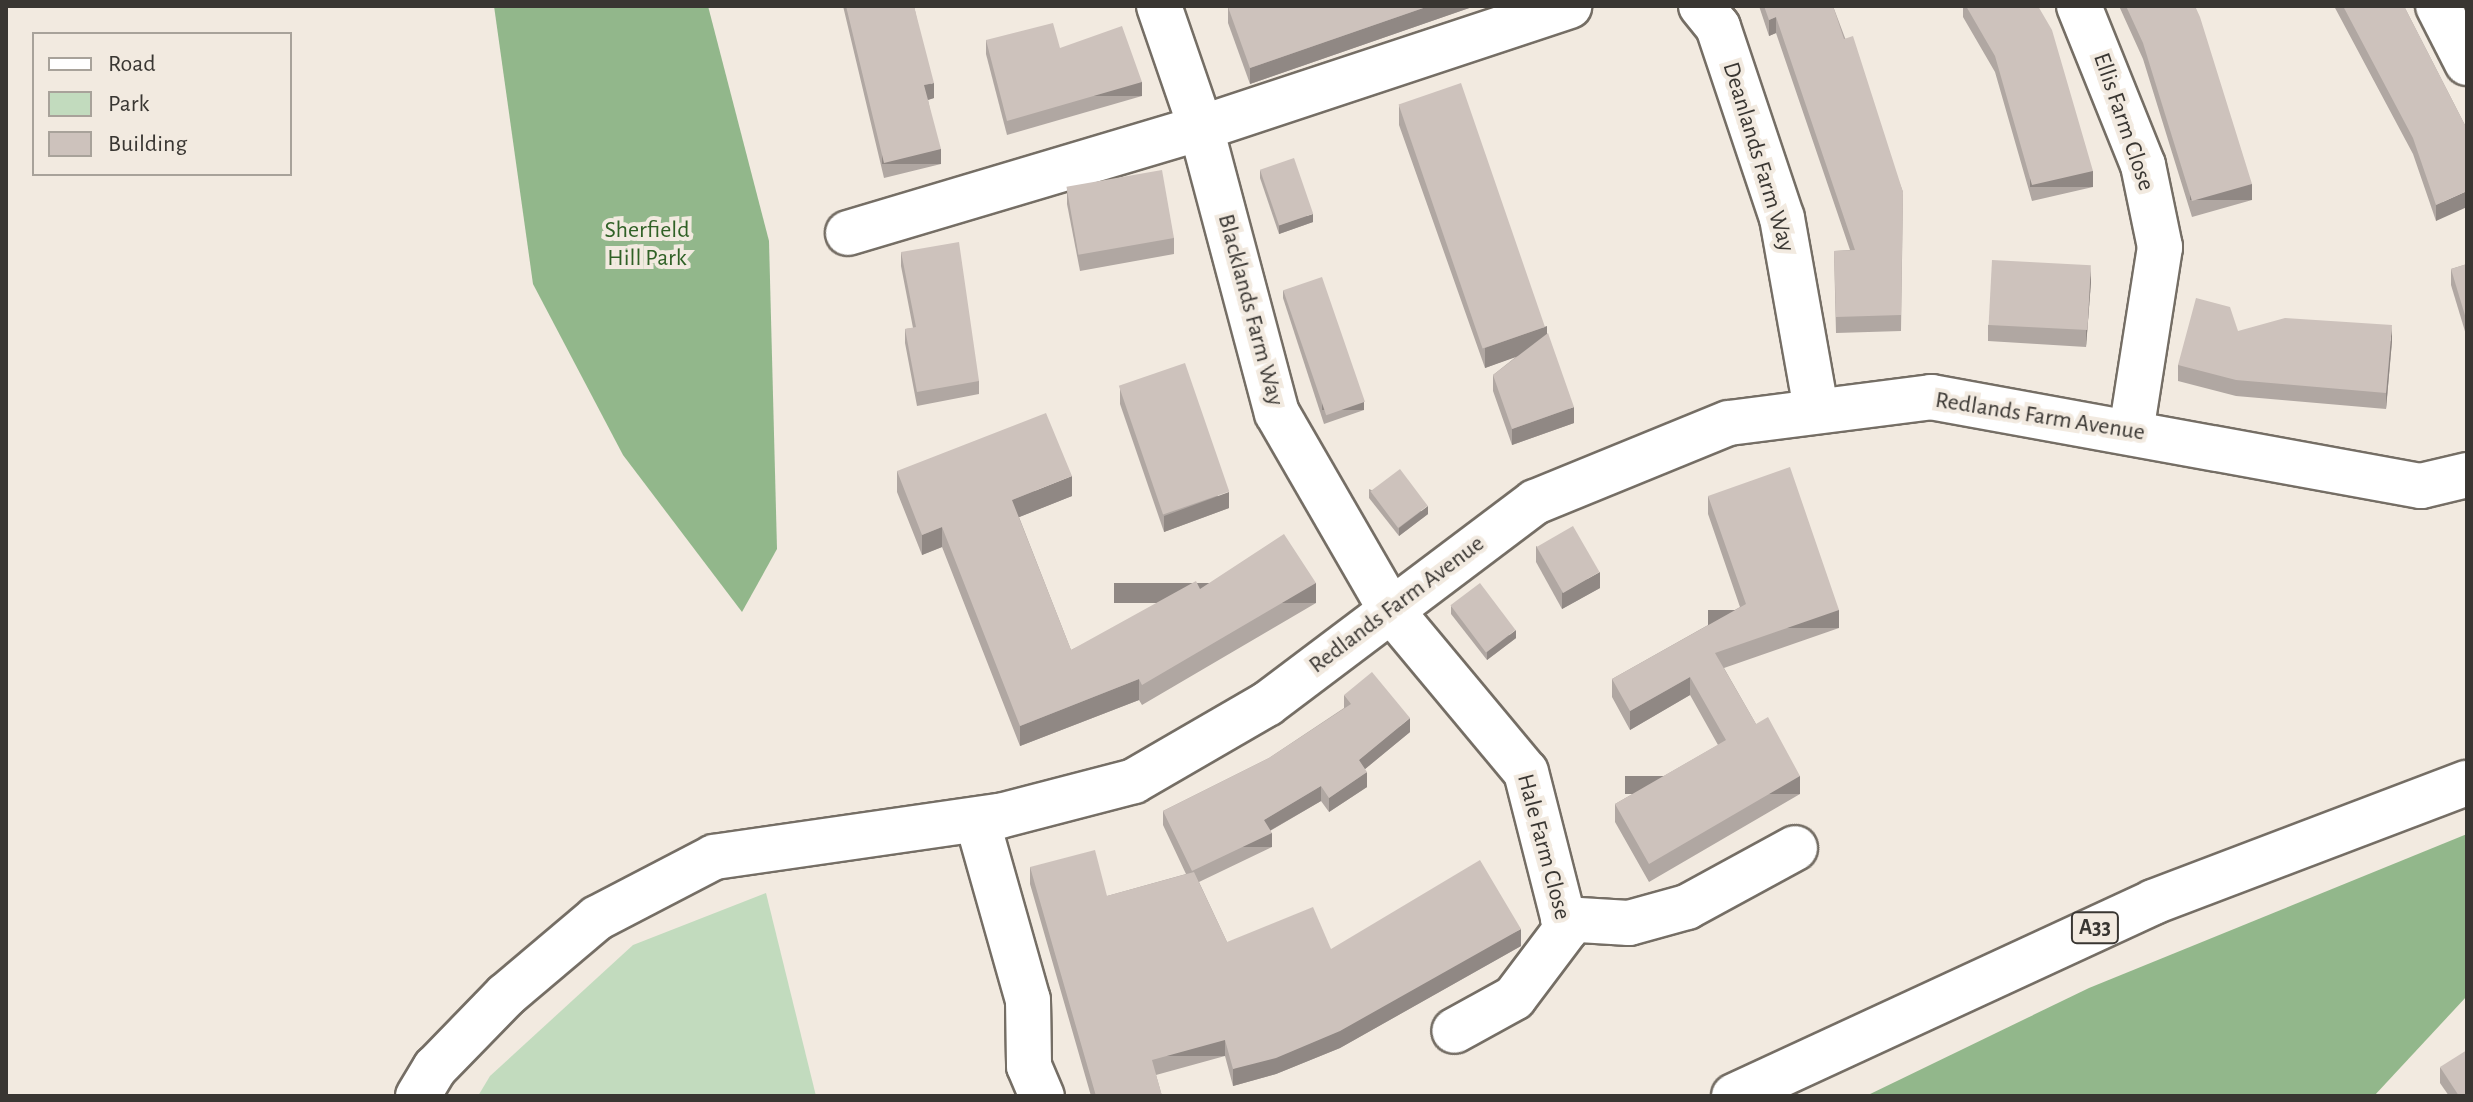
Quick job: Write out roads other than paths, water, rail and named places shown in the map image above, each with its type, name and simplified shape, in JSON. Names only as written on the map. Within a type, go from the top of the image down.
[{"type":"main road","name":"Blacklands Farm Way","points":[[1159,6],[1201,128],[1277,413],[1390,609]]},
{"type":"main road","points":[[848,233],[1201,128],[1567,6]]},
{"type":"main road","name":"Deanlands Farm Way","points":[[1701,6],[1718,27],[1782,218],[1816,409]]},
{"type":"main road","name":"Ellis Farm Close","points":[[2079,6],[2134,138],[2160,247],[2131,432]]},
{"type":"main road","points":[[2438,6],[2467,63]]},
{"type":"main road","name":"Redlands Farm Avenue","points":[[418,1096],[435,1068],[506,995],[597,918],[714,857],[977,820],[1134,781],[1267,704],[1535,502],[1729,423],[1816,409],[1931,397],[2421,486],[2467,475]]},
{"type":"main road","name":"Hale Farm Close","points":[[1390,609],[1526,772],[1566,929],[1514,998],[1454,1031]]},
{"type":"main road","name":"A33","points":[[1734,1096],[2153,902],[2467,783]]},
{"type":"main road","points":[[977,820],[1028,1000],[1029,1066],[1042,1096]]},
{"type":"main road","points":[[1563,919],[1629,923],[1687,907],[1795,848]]},
{"type":"park label","name":"Sherfield Hill Park","points":[[647,245]]}]
